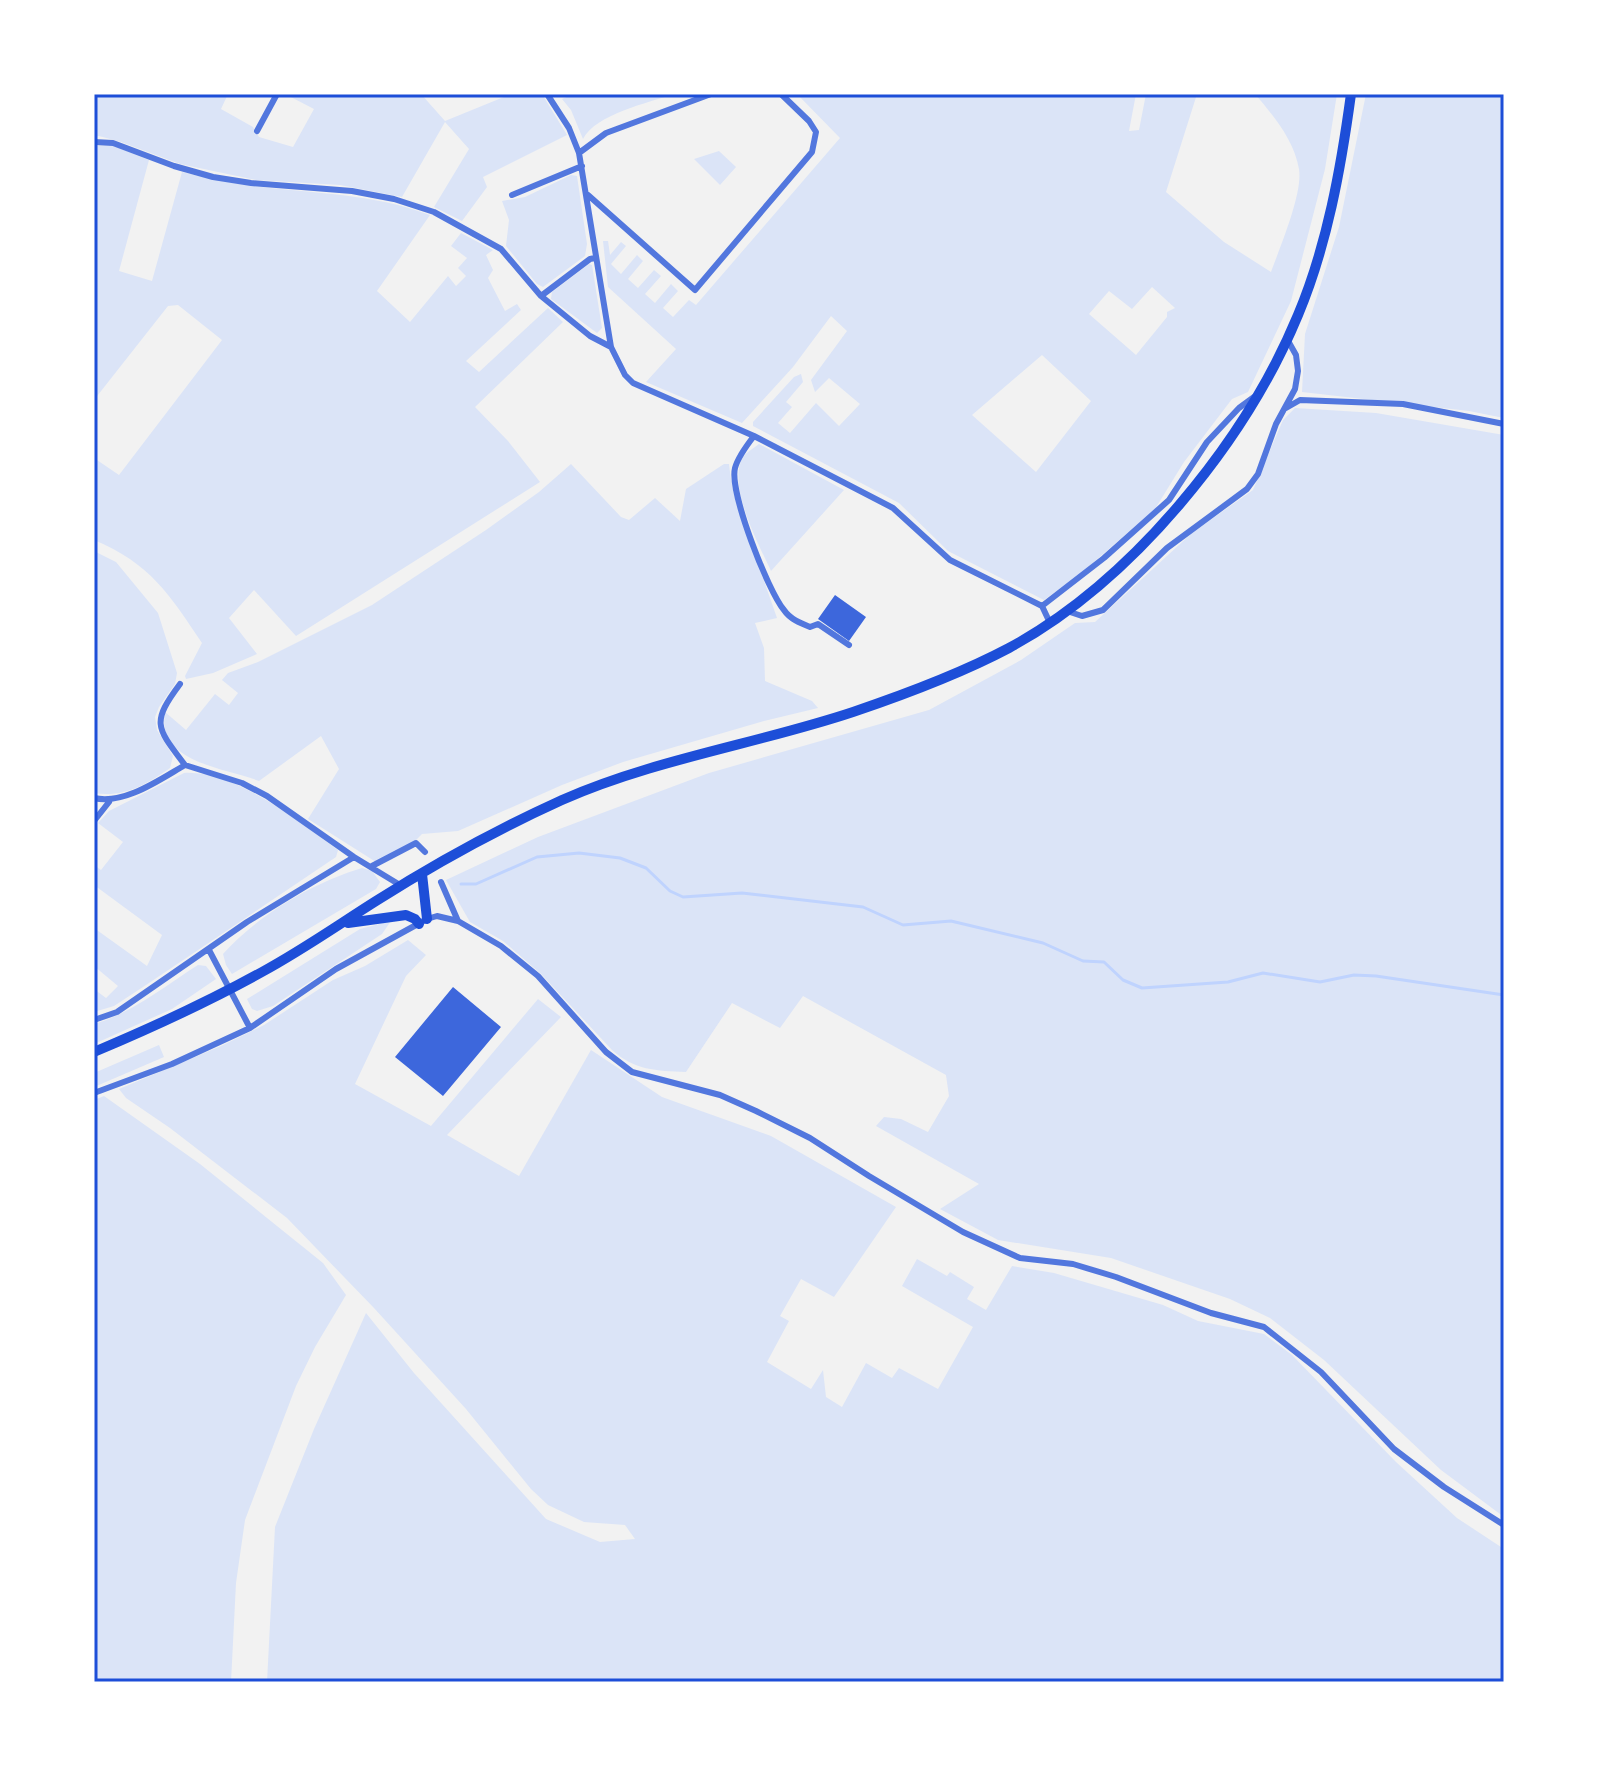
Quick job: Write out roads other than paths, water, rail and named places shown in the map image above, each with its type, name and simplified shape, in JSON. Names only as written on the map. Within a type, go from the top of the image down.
[{"type":"highway","points":[[94,1052],[189,1010],[263,972],[401,886],[514,822],[582,792],[707,752],[850,713],[968,668],[1012,646],[1067,611],[1104,581],[1189,495],[1257,396],[1287,339],[1313,272],[1330,210],[1351,94]]},
{"type":"highway","points":[[338,925],[406,915],[423,921],[422,874]]},
{"type":"street","points":[[257,131],[277,94]]},
{"type":"street","points":[[547,94],[569,128],[579,153],[611,347],[625,375],[633,383],[754,436],[893,508],[950,560],[1042,606],[1050,623]]},
{"type":"street","points":[[579,153],[606,133],[711,94]]},
{"type":"street","points":[[586,194],[695,290],[812,152],[816,132],[781,94]]},
{"type":"street","points":[[94,142],[113,143],[213,177],[352,191],[394,199],[434,212],[501,249],[541,296],[590,336],[611,347]]},
{"type":"street","points":[[512,195],[582,166]]},
{"type":"street","points":[[541,296],[595,258]]},
{"type":"street","points":[[1067,611],[1082,616],[1103,610],[1167,548],[1247,489],[1258,474],[1266,448],[1295,389],[1298,371],[1296,355],[1287,339]]},
{"type":"street","points":[[1042,606],[1070,586],[1169,500],[1207,442],[1239,408],[1257,396]]},
{"type":"street","points":[[1286,408],[1300,400],[1403,404],[1504,424]]},
{"type":"street","points":[[754,436],[735,468],[734,479],[737,502],[753,546],[783,609],[795,621],[810,627],[818,624],[849,645]]},
{"type":"street","points":[[180,684],[161,710],[160,725],[185,765],[242,783],[267,796],[401,886]]},
{"type":"street","points":[[94,821],[109,802],[155,783],[185,765]]},
{"type":"street","points":[[94,798],[109,802]]},
{"type":"street","points":[[372,866],[416,843],[425,852]]},
{"type":"street","points":[[94,1020],[117,1012],[247,922],[354,857]]},
{"type":"street","points":[[441,882],[458,921]]},
{"type":"street","points":[[94,1093],[172,1064],[250,1028],[336,969],[423,921],[437,916],[458,921],[501,946],[538,976],[606,1052],[632,1072],[720,1095],[767,1116],[810,1138],[952,1226],[1020,1258],[1073,1264],[1211,1313],[1264,1327],[1321,1372],[1394,1449],[1444,1487],[1504,1525]]},
{"type":"street","points":[[209,950],[250,1028]]},
{"type":"waterway","points":[[461,884],[476,884],[537,857],[579,853],[620,858],[646,868],[670,891],[683,897],[742,893],[863,907],[903,925],[951,921],[1043,943],[1083,961],[1104,962],[1123,980],[1142,988],[1228,982],[1263,973],[1320,982],[1354,975],[1376,976],[1504,995]]}]
